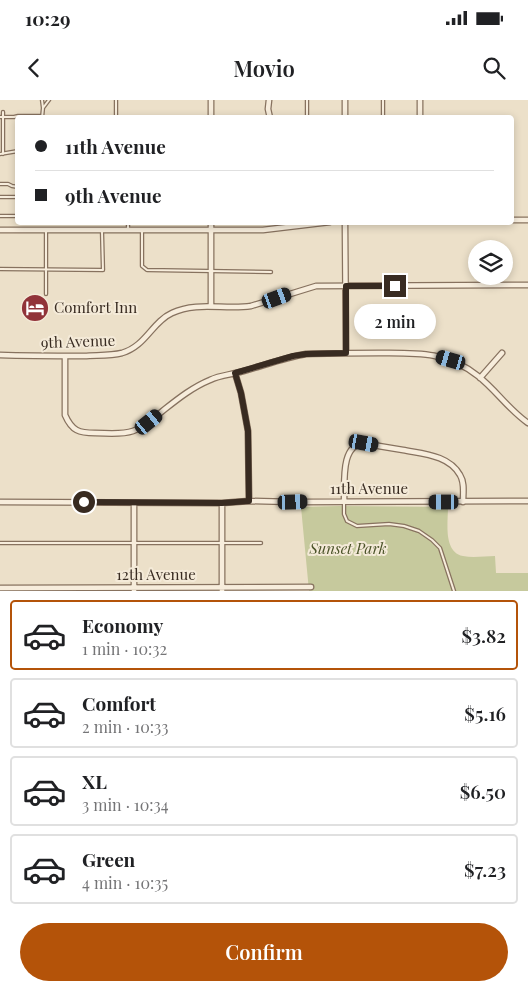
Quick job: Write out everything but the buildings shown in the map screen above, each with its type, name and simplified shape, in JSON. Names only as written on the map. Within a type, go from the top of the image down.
[{"type":"street","points":[[211,100],[211,115]]},
{"type":"street","points":[[268,100],[269,115]]},
{"type":"street","points":[[345,100],[345,115]]},
{"type":"street","points":[[420,100],[420,115]]},
{"type":"street","points":[[514,220],[528,220]]},
{"type":"street","points":[[211,225],[211,306]]},
{"type":"street","points":[[0,230],[263,230],[305,225]]},
{"type":"street","points":[[345,225],[346,353]]},
{"type":"street","name":"9th Avenue","points":[[0,355],[108,355],[125,352],[136,346],[158,322],[172,313],[189,307],[240,307],[263,303],[316,286],[528,285]]},
{"type":"street","points":[[65,356],[65,415],[68,423],[77,431],[85,433],[133,431],[149,422],[189,391],[215,377],[293,356],[346,353],[414,353],[451,360],[480,378],[516,414],[528,423]]},
{"type":"street","points":[[480,378],[502,354]]},
{"type":"street","points":[[235,373],[248,431],[249,501]]},
{"type":"street","points":[[344,502],[346,459],[353,447],[364,443],[430,455],[445,461],[457,471],[462,479],[463,502]]},
{"type":"street","name":"11th Avenue","points":[[0,502],[528,501]]},
{"type":"street","points":[[134,502],[134,589]]},
{"type":"street","points":[[222,503],[222,589]]},
{"type":"street","name":"12th Avenue","points":[[0,588],[311,588]]},
{"type":"lane","points":[[42,100],[42,115]]},
{"type":"lane","points":[[43,108],[49,100]]},
{"type":"lane","points":[[116,100],[116,115]]},
{"type":"lane","points":[[307,100],[307,115]]},
{"type":"lane","points":[[383,100],[383,115]]},
{"type":"lane","points":[[3,112],[1,117],[1,154],[15,152]]},
{"type":"lane","points":[[1,117],[15,118]]},
{"type":"lane","points":[[0,184],[15,186]]},
{"type":"lane","points":[[0,197],[15,197]]},
{"type":"lane","points":[[0,216],[15,216]]},
{"type":"lane","points":[[128,225],[128,230]]},
{"type":"lane","points":[[0,269],[103,270],[102,229]]},
{"type":"lane","points":[[46,230],[46,294]]},
{"type":"lane","points":[[142,230],[142,266],[147,270],[271,272]]},
{"type":"lane","points":[[344,502],[344,514],[347,521],[357,526],[388,524],[404,526],[419,531],[432,540],[440,548],[454,591]]},
{"type":"lane","points":[[0,543],[260,543]]},
{"type":"green space","name":"Sunset Park","points":[[301,507],[448,507],[447,528],[449,543],[452,549],[463,556],[495,556],[496,573],[528,573],[528,591],[309,591]]},
{"type":"place","name":"Comfort Inn","points":[[35,308]]},
{"type":"route","points":[[84,502],[222,503],[249,501],[248,431],[235,373],[293,356],[346,353],[346,286],[395,286]]}]
